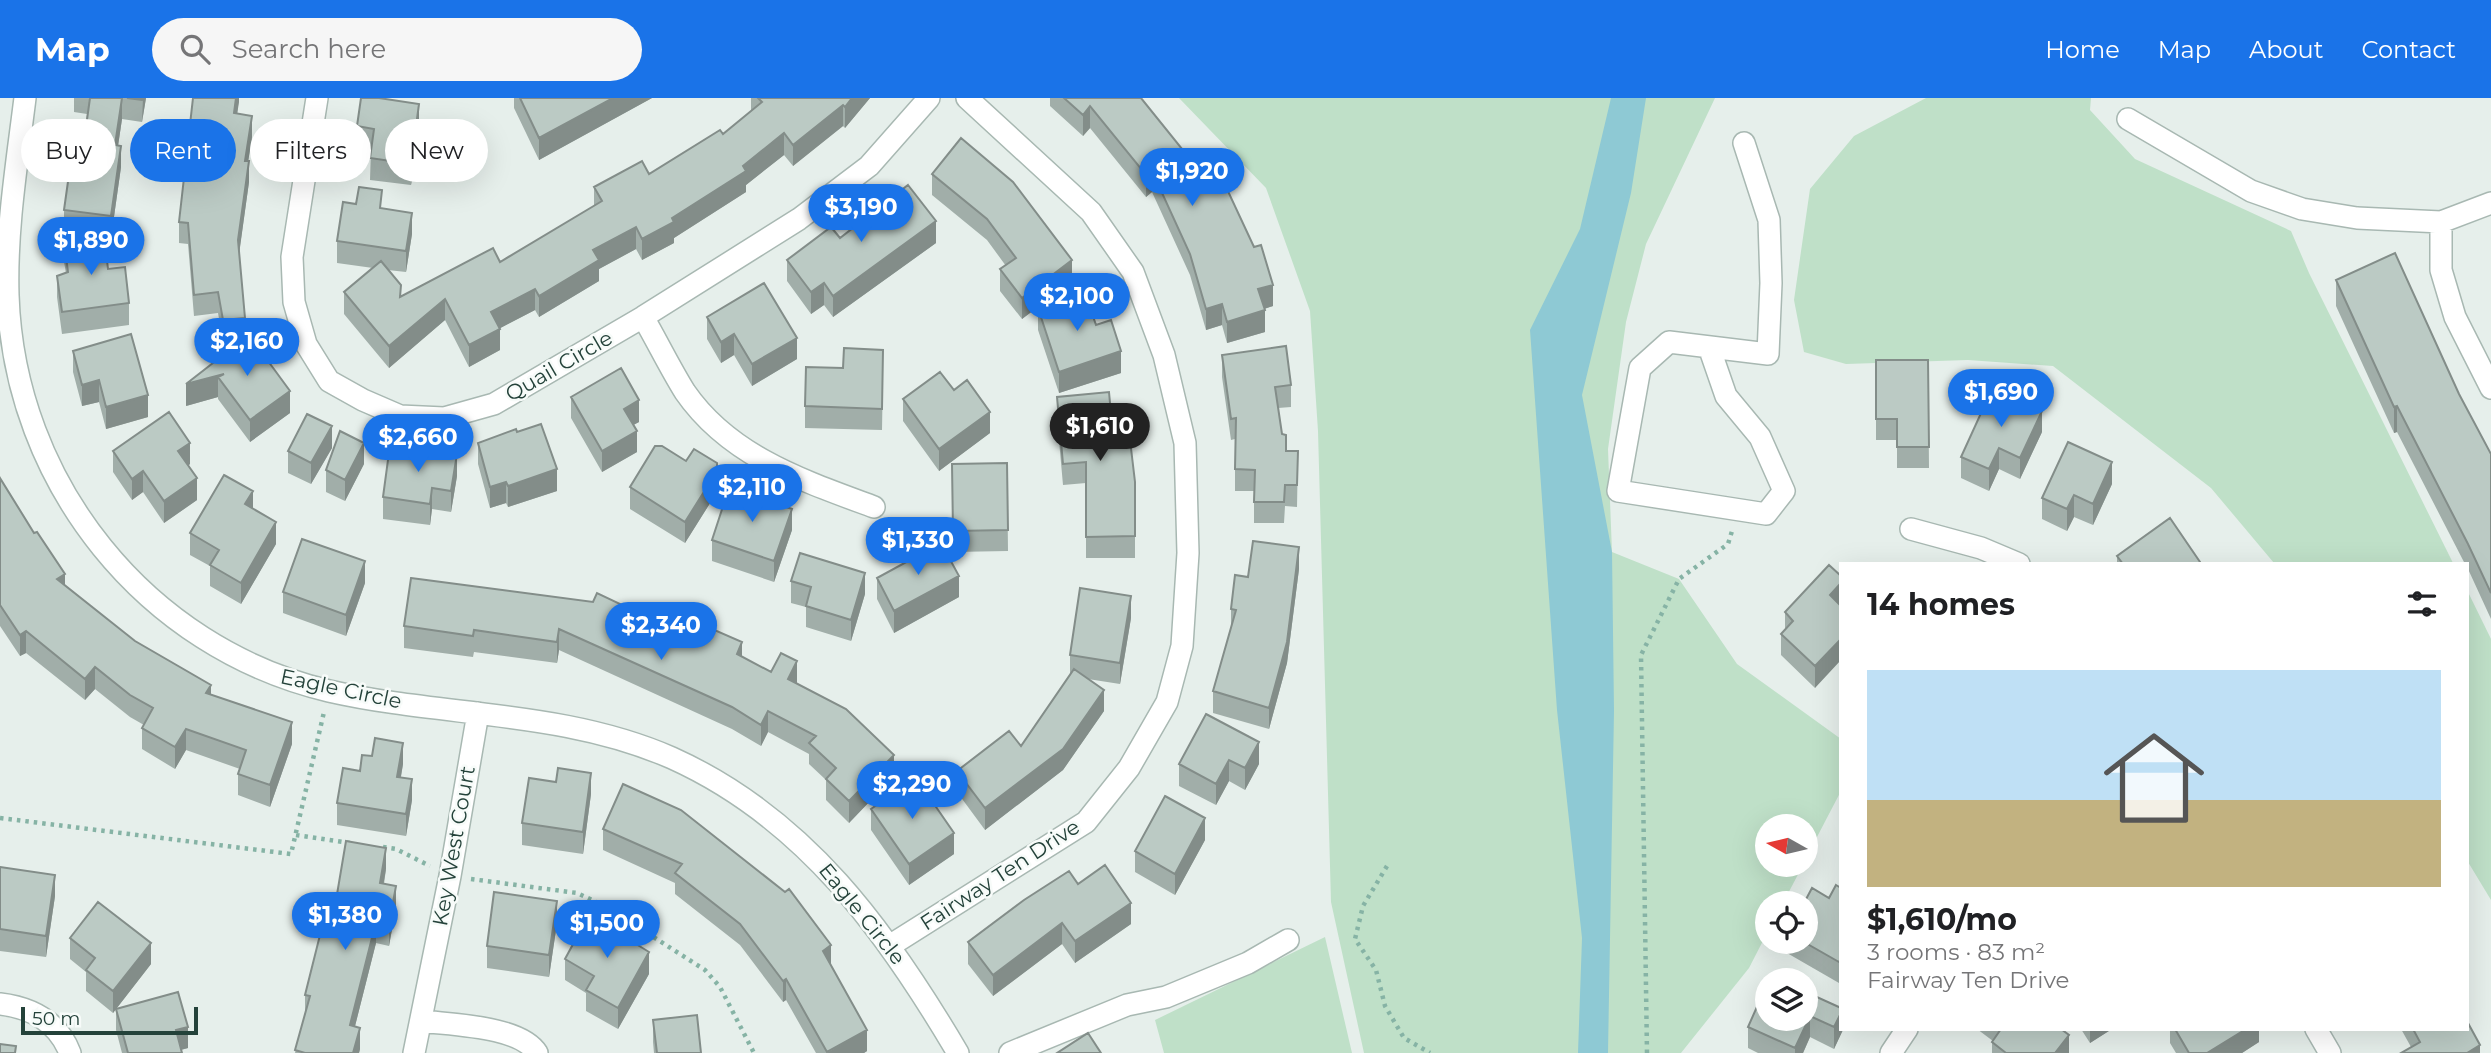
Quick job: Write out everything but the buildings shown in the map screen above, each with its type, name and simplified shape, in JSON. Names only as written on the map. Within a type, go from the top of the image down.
[{"type":"street","name":"Eagle Circle","points":[[24,98],[8,236],[8,298],[15,365],[49,465],[88,530],[110,559],[149,599],[196,635],[238,659],[281,678],[328,690],[562,724],[614,736],[673,758],[718,782],[764,811],[804,844],[841,881],[891,945],[958,1053]]},
{"type":"street","name":"Quail Circle","points":[[317,98],[292,257],[293,291],[306,344],[329,381],[363,400],[400,416],[444,418],[494,404],[643,317],[799,219],[859,174],[929,98]]},
{"type":"street","name":"Fairway Ten Drive","points":[[891,945],[1086,822],[1129,768],[1167,702],[1182,646],[1188,553],[1185,443],[1164,355],[1133,272],[1091,212],[967,98]]},
{"type":"street","points":[[2128,119],[2251,191],[2302,209],[2357,218],[2441,222],[2491,203]]},
{"type":"street","points":[[1709,346],[1726,396],[1760,437],[1784,491],[1766,514],[1618,491],[1640,368],[1669,342],[1709,346],[1768,354],[1772,283],[1769,220],[1744,143]]},
{"type":"street","points":[[2441,222],[2441,270],[2448,294],[2455,317],[2491,388]]},
{"type":"street","points":[[643,317],[686,393],[728,439],[782,473],[874,507]]},
{"type":"street","points":[[1911,529],[1981,548],[2014,562]]},
{"type":"street","name":"Key West Court","points":[[414,1053],[450,876],[478,713]]},
{"type":"street","points":[[1010,1053],[1126,1005],[1177,992],[1248,963],[1288,940]]},
{"type":"street","points":[[0,1004],[42,1016],[64,1036],[71,1053]]},
{"type":"street","points":[[422,1021],[511,1034],[532,1045],[537,1053]]},
{"type":"street","points":[[1891,1053],[1906,1031]]},
{"type":"street","points":[[2317,1031],[2330,1053]]},
{"type":"path","points":[[1647,1053],[1641,655],[1679,579],[1728,544],[1737,510]]},
{"type":"path","points":[[0,818],[291,854],[328,690]]},
{"type":"path","points":[[296,835],[358,844]]},
{"type":"path","points":[[371,846],[396,849],[450,876],[577,893],[605,906],[705,971],[720,987],[754,1053]]},
{"type":"path","points":[[1387,866],[1363,906],[1355,939],[1376,970],[1385,1006],[1404,1038],[1430,1053]]},
{"type":"green space","points":[[1179,98],[1715,98],[1646,244],[1626,322],[1608,449],[1612,552],[1679,579],[1737,664],[1839,738],[1839,795],[1818,835],[1818,814],[1755,814],[1755,877],[1797,877],[1789,891],[1755,891],[1756,954],[1749,968],[1681,1053],[1364,1053],[1331,902],[1318,431],[1310,311],[1266,188]]},
{"type":"green space","points":[[1926,98],[2091,98],[2090,110],[2135,159],[2291,231],[2309,273],[2453,562],[2273,562],[2211,488],[2053,366],[1968,360],[1846,364],[1804,352],[1794,300],[1810,189],[1854,136]]},
{"type":"green space","points":[[2469,594],[2491,639],[2491,900],[2469,864]]},
{"type":"green space","points":[[1325,937],[1352,1053],[1164,1053],[1155,1020]]},
{"type":"water","points":[[1611,98],[1646,98],[1631,193],[1582,395],[1612,552],[1614,711],[1608,1053],[1578,1053],[1582,938],[1557,710],[1530,330],[1580,229]]}]
